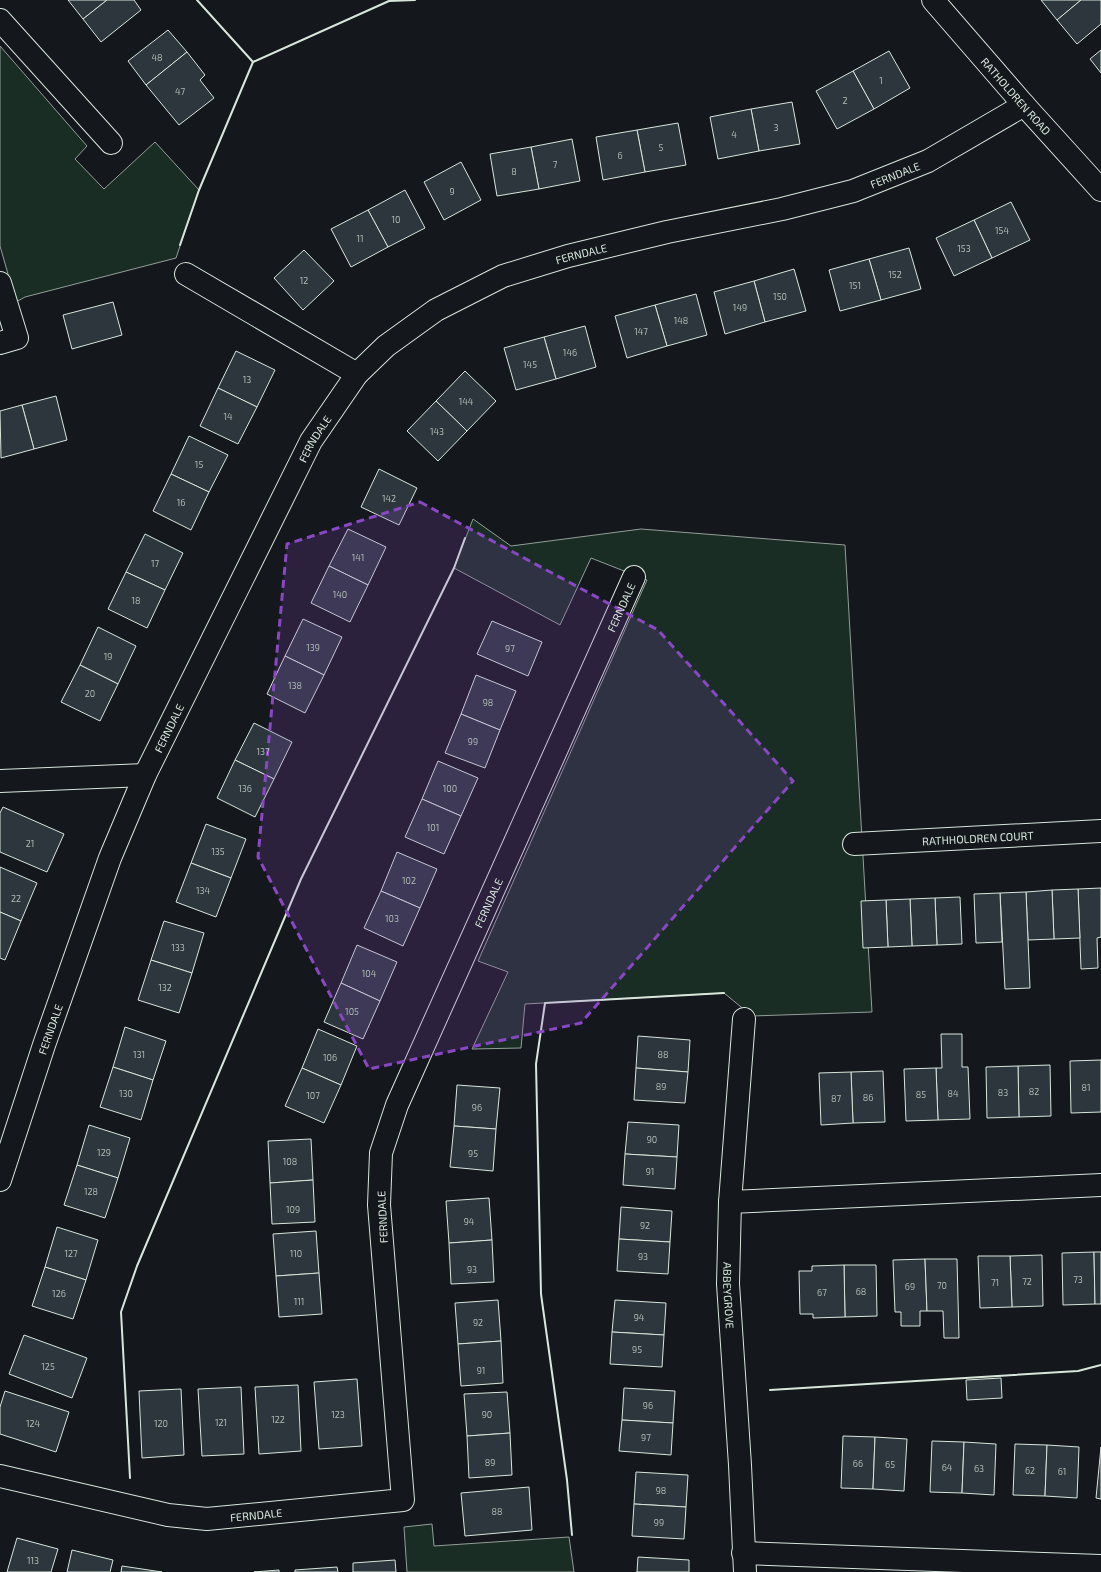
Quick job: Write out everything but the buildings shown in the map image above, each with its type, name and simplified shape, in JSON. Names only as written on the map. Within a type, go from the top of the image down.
[{"type":"street","name":"RATHOLDREN ROAD","points":[[933,0],[1024,106],[1101,190]]},
{"type":"street","points":[[0,20],[111,143]]},
{"type":"street","name":"FERNDALE","points":[[0,1180],[44,1045],[110,858],[145,775],[311,441],[356,374],[386,346],[436,310],[503,276],[568,256],[667,232],[782,209],[853,191],[928,161],[1024,106]]},
{"type":"street","points":[[186,274],[356,374]]},
{"type":"street","points":[[0,283],[17,338],[0,343]]},
{"type":"street","name":"FERNDALE","points":[[0,1476],[168,1515],[207,1519],[404,1500],[380,1205],[381,1153],[397,1105],[634,577]]},
{"type":"street","points":[[0,781],[145,775]]},
{"type":"street","name":"RATHHOLDREN COURT","points":[[854,844],[1101,830]]},
{"type":"street","name":"ABBEYGROVE","points":[[744,1019],[730,1202],[728,1284],[740,1465],[744,1562]]},
{"type":"street","points":[[730,1202],[1101,1185]]},
{"type":"street","points":[[744,1562],[924,1566],[1101,1566]]},
{"type":"highlighted area","points":[[420,502],[658,630],[793,781],[581,1023],[369,1069],[258,857],[287,544]]},
{"type":"green space","points":[[0,46],[87,146],[75,159],[104,189],[155,142],[199,190],[176,258],[25,297],[16,302],[0,246]]},
{"type":"green space","points":[[473,519],[511,546],[641,529],[845,545],[872,1012],[752,1016],[724,993],[525,1004],[521,1048],[472,1049],[508,972],[478,961],[647,580],[591,558],[560,625],[454,568]]},
{"type":"green space","points":[[432,1524],[434,1546],[569,1537],[574,1572],[407,1572],[404,1527]]},
{"type":"wall","points":[[197,0],[253,62]]},
{"type":"wall","points":[[180,245],[199,190],[253,62],[389,1],[415,0]]},
{"type":"wall","points":[[130,1478],[121,1312],[137,1266],[301,879],[454,568],[465,538]]},
{"type":"wall","points":[[572,1535],[567,1480],[541,1294],[536,1064],[545,1003],[724,993]]},
{"type":"wall","points":[[770,1390],[1078,1371],[1101,1365]]}]
